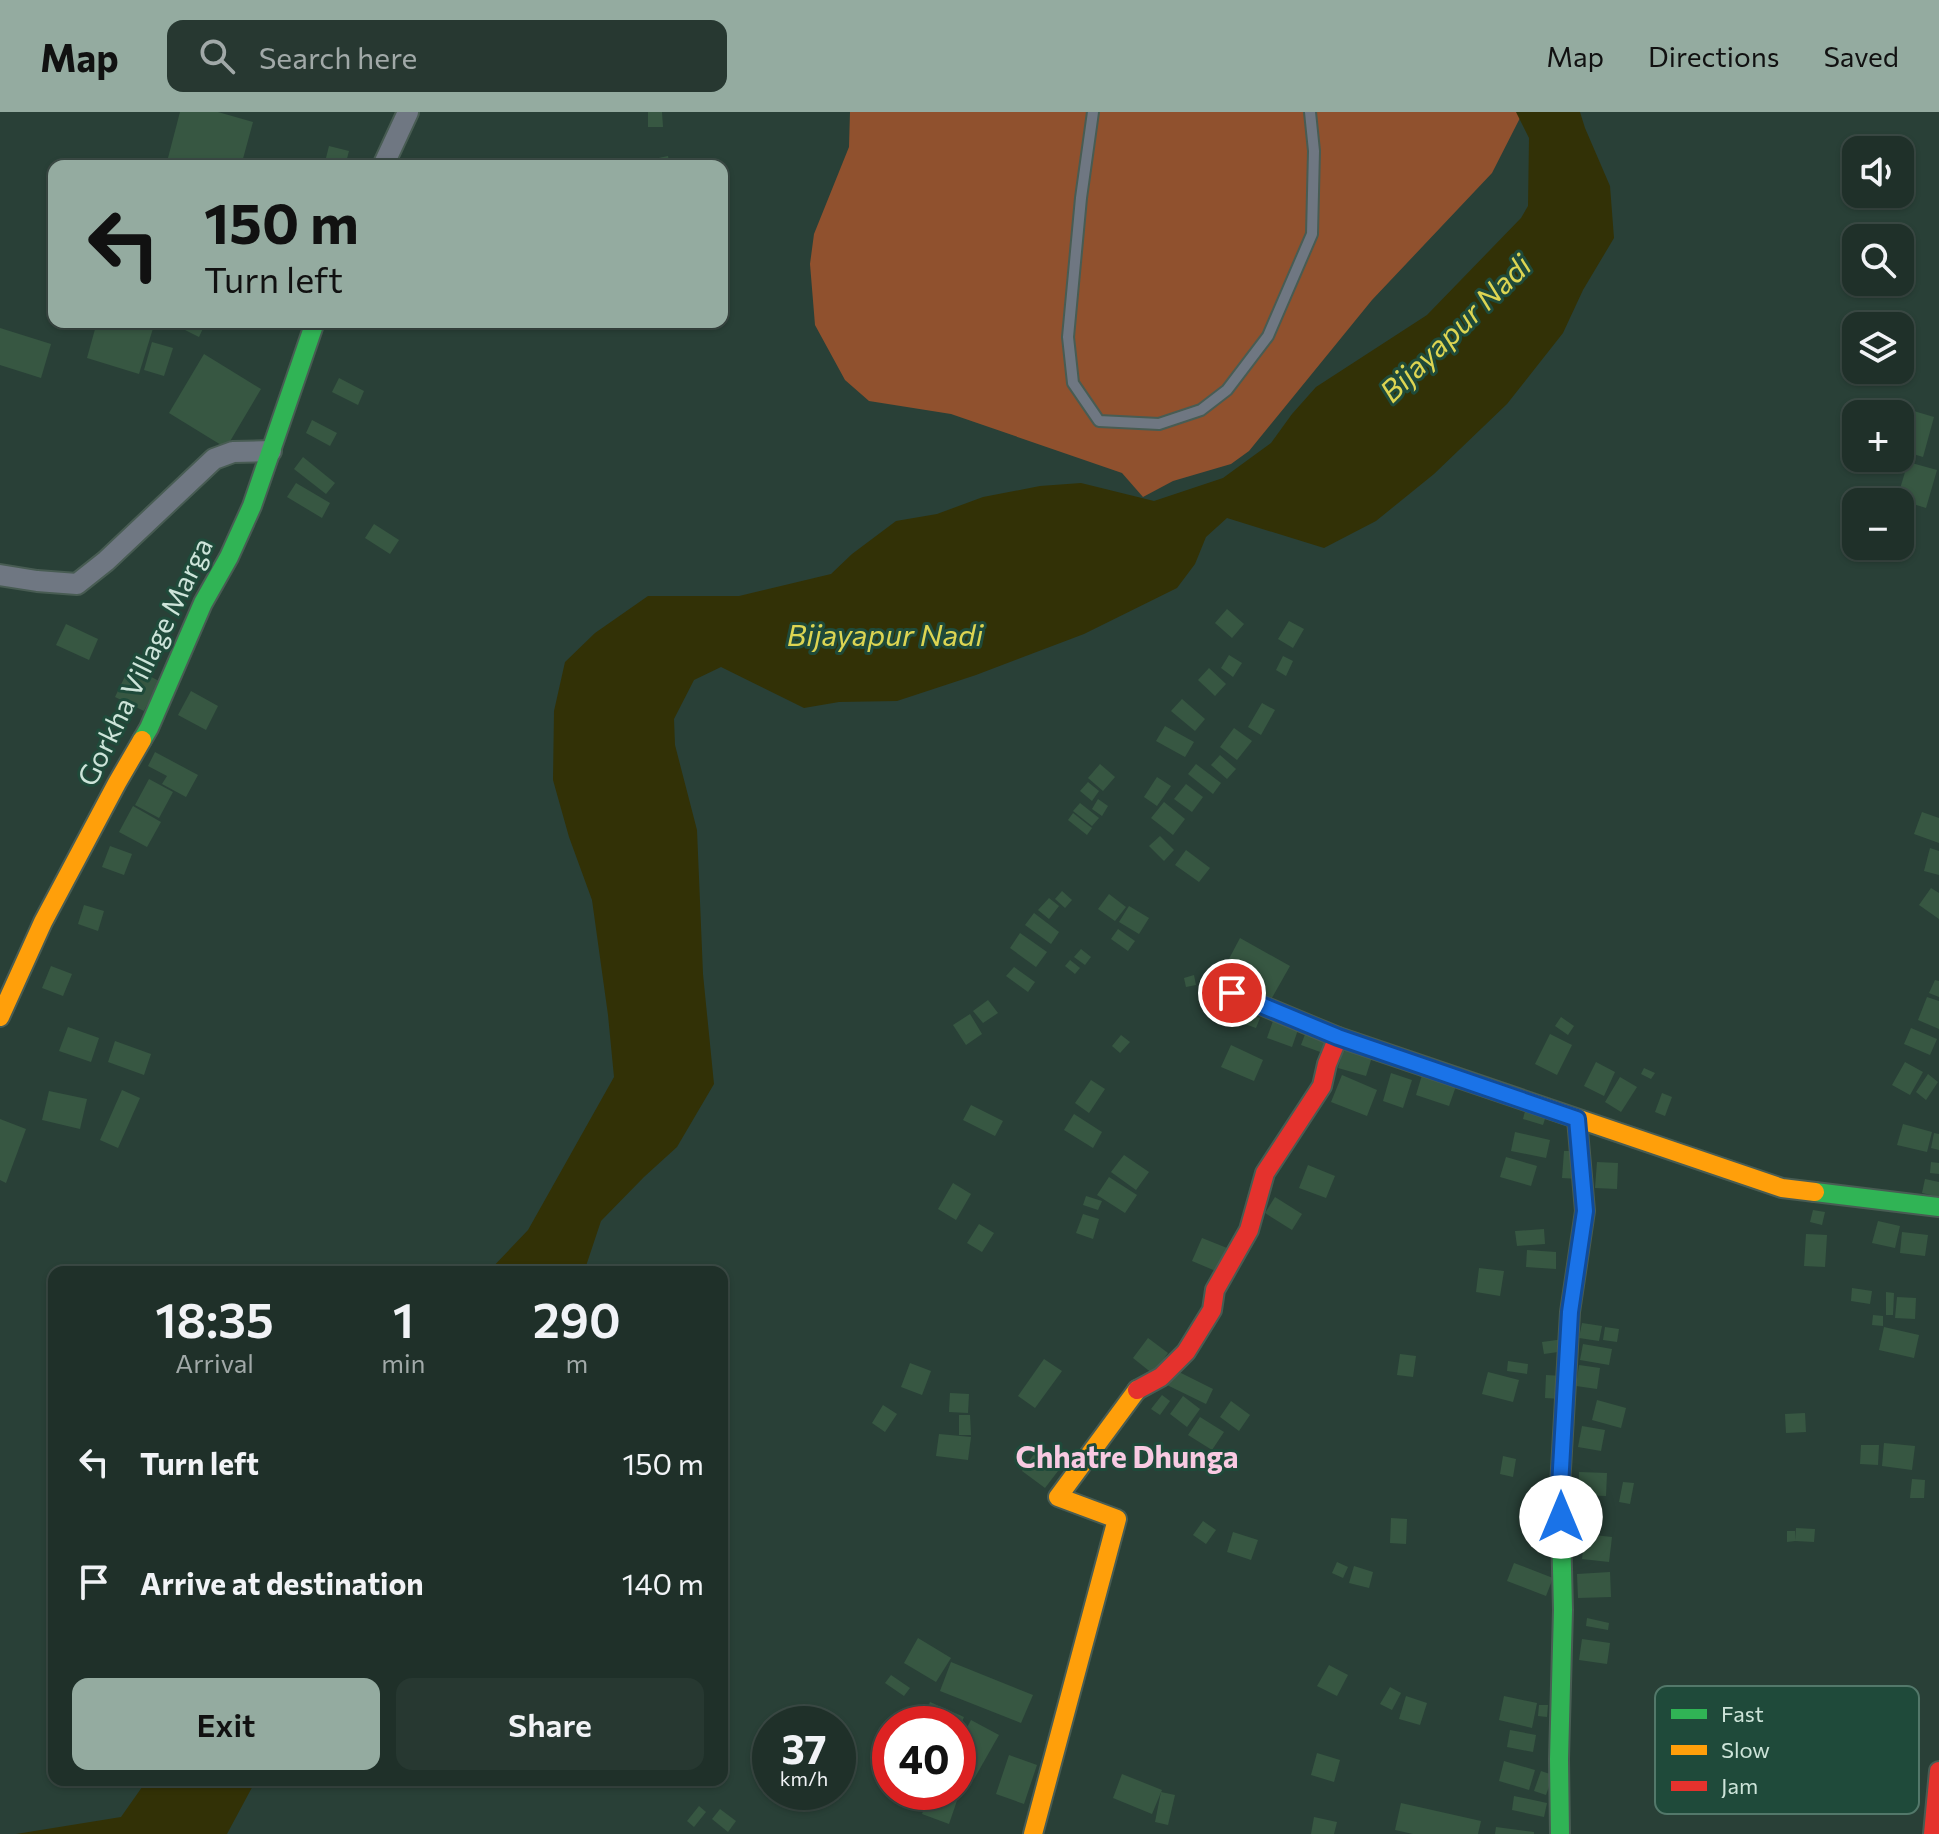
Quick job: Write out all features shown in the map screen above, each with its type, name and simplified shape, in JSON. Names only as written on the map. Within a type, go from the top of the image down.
[{"type":"street","points":[[386,160],[408,112]]},
{"type":"street","name":"Gorkha Village Marga","points":[[0,1017],[5,997],[43,922],[149,728],[203,603],[229,557],[252,506],[313,328]]},
{"type":"street","points":[[0,575],[77,584],[106,561],[214,459],[233,452],[271,451]]},
{"type":"street","points":[[1232,993],[1338,1037],[1782,1188],[1939,1207]]},
{"type":"street","points":[[1033,1834],[1117,1519],[1058,1497],[1139,1387],[1161,1377],[1186,1352],[1212,1310],[1215,1290],[1249,1230],[1265,1173],[1322,1086],[1338,1037]]},
{"type":"street","points":[[1560,1834],[1563,1610],[1560,1486],[1570,1312],[1585,1211],[1577,1119]]},
{"type":"street","points":[[1933,1834],[1939,1771]]},
{"type":"lane","points":[[1093,112],[1081,198],[1068,337],[1073,383],[1099,421],[1159,424],[1201,410],[1227,390],[1268,336],[1312,234],[1314,151],[1310,112]]},
{"type":"shaded area","points":[[850,112],[1529,112],[1520,118],[1492,173],[1372,300],[1249,451],[1231,464],[1173,481],[1143,497],[1122,473],[951,414],[869,401],[845,380],[815,325],[810,264],[814,234],[849,147]]},
{"type":"water","name":"Bijayapur Nadi","points":[[1516,112],[1580,112],[1610,186],[1614,238],[1583,290],[1563,333],[1507,404],[1434,474],[1376,521],[1324,548],[1227,518],[1206,537],[1195,564],[1177,588],[1084,634],[897,701],[839,702],[804,708],[721,667],[694,680],[674,719],[675,745],[697,830],[703,974],[714,1084],[677,1147],[601,1221],[586,1266],[494,1266],[528,1230],[614,1077],[592,900],[569,837],[553,780],[554,711],[565,662],[595,633],[648,596],[739,596],[831,574],[896,521],[937,514],[983,497],[1040,486],[1081,483],[1154,501],[1223,478],[1271,443],[1316,387],[1427,315],[1521,218],[1528,206],[1529,138]]},
{"type":"water","points":[[143,1786],[253,1786],[227,1834],[16,1834],[121,1817]]},
{"type":"building","points":[[180,112],[218,112],[253,122],[243,160],[168,158]]},
{"type":"building","points":[[648,112],[662,112],[663,127],[648,127]]},
{"type":"building","points":[[329,146],[349,151],[347,160],[326,160]]},
{"type":"building","points":[[0,328],[51,344],[41,378],[0,365]]},
{"type":"building","points":[[95,328],[153,328],[139,374],[87,358]]},
{"type":"building","points":[[183,328],[203,328],[199,337]]},
{"type":"building","points":[[152,342],[173,348],[164,376],[144,370]]},
{"type":"building","points":[[204,354],[261,389],[226,448],[169,413]]},
{"type":"building","points":[[339,378],[364,391],[358,405],[332,392]]},
{"type":"building","points":[[1914,411],[1934,417],[1923,457],[1914,454]]},
{"type":"building","points":[[312,420],[337,433],[330,446],[306,433]]},
{"type":"building","points":[[303,457],[335,483],[326,494],[294,469]]},
{"type":"building","points":[[1914,464],[1937,470],[1926,508],[1914,504],[1914,488],[1900,488],[1905,472],[1914,472]]},
{"type":"building","points":[[296,483],[330,503],[322,518],[287,497]]},
{"type":"building","points":[[374,524],[399,540],[390,554],[365,538]]},
{"type":"building","points":[[1227,609],[1244,624],[1232,638],[1215,623]]},
{"type":"building","points":[[1289,621],[1304,629],[1293,648],[1278,639]]},
{"type":"building","points":[[66,624],[98,639],[89,660],[56,645]]},
{"type":"building","points":[[1229,655],[1242,663],[1233,677],[1221,668]]},
{"type":"building","points":[[1283,656],[1293,661],[1286,676],[1276,670]]},
{"type":"building","points":[[130,666],[159,681],[144,711],[115,697]]},
{"type":"building","points":[[1209,668],[1226,684],[1215,696],[1198,680]]},
{"type":"building","points":[[191,691],[218,706],[206,730],[178,715]]},
{"type":"building","points":[[1182,699],[1205,719],[1195,731],[1171,711]]},
{"type":"building","points":[[1262,703],[1275,710],[1261,735],[1248,727]]},
{"type":"building","points":[[1165,726],[1194,742],[1185,757],[1156,741]]},
{"type":"building","points":[[1234,728],[1252,741],[1237,760],[1220,747]]},
{"type":"building","points":[[155,752],[198,775],[186,797],[162,784],[167,776],[148,766]]},
{"type":"building","points":[[1220,755],[1236,769],[1227,779],[1211,765]]},
{"type":"building","points":[[1100,764],[1115,777],[1103,791],[1088,778]]},
{"type":"building","points":[[1196,764],[1221,783],[1213,794],[1188,774]]},
{"type":"building","points":[[1157,777],[1171,786],[1157,806],[1144,797]]},
{"type":"building","points":[[149,779],[173,792],[159,818],[135,805]]},
{"type":"building","points":[[1088,782],[1099,791],[1092,801],[1080,791]]},
{"type":"building","points":[[1186,784],[1203,797],[1192,812],[1174,799]]},
{"type":"building","points":[[1098,799],[1108,806],[1102,816],[1092,809]]},
{"type":"building","points":[[1164,802],[1185,819],[1173,835],[1151,818]]},
{"type":"building","points":[[1080,803],[1099,818],[1092,826],[1073,811]]},
{"type":"building","points":[[133,806],[161,822],[147,847],[119,832]]},
{"type":"building","points":[[1922,812],[1939,818],[1939,843],[1914,834]]},
{"type":"building","points":[[1073,813],[1092,828],[1087,835],[1068,820]]},
{"type":"building","points":[[1160,836],[1174,850],[1164,861],[1149,846]]},
{"type":"building","points":[[110,846],[132,854],[124,875],[102,867]]},
{"type":"building","points":[[1930,848],[1939,851],[1939,875],[1924,871]]},
{"type":"building","points":[[1186,850],[1210,868],[1199,882],[1175,865]]},
{"type":"building","points":[[1931,888],[1939,893],[1939,919],[1919,905]]},
{"type":"building","points":[[1062,891],[1072,900],[1065,908],[1055,899]]},
{"type":"building","points":[[1109,894],[1126,907],[1115,921],[1098,909]]},
{"type":"building","points":[[1049,898],[1059,906],[1049,919],[1038,910]]},
{"type":"building","points":[[84,905],[104,911],[98,931],[78,924]]},
{"type":"building","points":[[1129,906],[1149,918],[1139,934],[1119,922]]},
{"type":"building","points":[[1034,913],[1059,932],[1051,944],[1025,925]]},
{"type":"building","points":[[1118,929],[1135,941],[1128,951],[1111,939]]},
{"type":"building","points":[[1020,933],[1047,952],[1036,967],[1010,948]]},
{"type":"building","points":[[1240,938],[1290,966],[1269,1003],[1220,976]]},
{"type":"building","points":[[1081,949],[1091,957],[1085,965],[1074,957]]},
{"type":"building","points":[[1070,960],[1080,968],[1075,974],[1065,966]]},
{"type":"building","points":[[51,966],[72,974],[63,996],[42,988]]},
{"type":"building","points":[[1014,967],[1035,982],[1028,992],[1006,976]]},
{"type":"building","points":[[1194,975],[1196,985],[1186,987],[1184,978]]},
{"type":"building","points":[[1935,980],[1939,981],[1939,997],[1929,993]]},
{"type":"building","points":[[1927,997],[1939,1001],[1939,1029],[1918,1020]]},
{"type":"building","points":[[988,1000],[998,1013],[983,1023],[973,1011]]},
{"type":"building","points":[[1213,1003],[1232,1008],[1229,1022],[1209,1017]]},
{"type":"building","points":[[1240,1012],[1260,1018],[1256,1028],[1236,1021]]},
{"type":"building","points":[[970,1014],[982,1034],[966,1045],[953,1025]]},
{"type":"building","points":[[1561,1017],[1574,1026],[1568,1035],[1555,1026]]},
{"type":"building","points":[[1274,1018],[1299,1027],[1292,1047],[1267,1038]]},
{"type":"building","points":[[68,1027],[99,1038],[91,1062],[59,1051]]},
{"type":"building","points":[[1911,1028],[1937,1039],[1930,1055],[1904,1044]]},
{"type":"building","points":[[1307,1029],[1329,1037],[1323,1053],[1301,1045]]},
{"type":"building","points":[[1550,1034],[1572,1045],[1557,1075],[1535,1064]]},
{"type":"building","points":[[1121,1035],[1130,1042],[1120,1053],[1112,1046]]},
{"type":"building","points":[[115,1041],[151,1054],[144,1075],[108,1062]]},
{"type":"building","points":[[1231,1045],[1263,1060],[1254,1081],[1221,1067]]},
{"type":"building","points":[[1344,1048],[1372,1057],[1366,1076],[1338,1068]]},
{"type":"building","points":[[1596,1062],[1615,1072],[1604,1096],[1584,1086]]},
{"type":"building","points":[[1905,1062],[1923,1072],[1910,1095],[1892,1085]]},
{"type":"building","points":[[1644,1068],[1655,1073],[1651,1079],[1641,1074]]},
{"type":"building","points":[[1391,1073],[1412,1080],[1403,1108],[1383,1101]]},
{"type":"building","points":[[1928,1074],[1938,1082],[1926,1100],[1916,1092]]},
{"type":"building","points":[[1342,1075],[1377,1090],[1367,1116],[1331,1102]]},
{"type":"building","points":[[1422,1075],[1456,1086],[1449,1106],[1416,1095]]},
{"type":"building","points":[[1620,1077],[1637,1087],[1621,1112],[1605,1102]]},
{"type":"building","points":[[1091,1080],[1105,1089],[1089,1113],[1075,1103]]},
{"type":"building","points":[[122,1090],[140,1098],[118,1148],[100,1140]]},
{"type":"building","points":[[49,1091],[87,1099],[80,1129],[42,1120]]},
{"type":"building","points":[[1662,1093],[1672,1097],[1665,1116],[1655,1112]]},
{"type":"building","points":[[971,1105],[1003,1121],[995,1136],[963,1120]]},
{"type":"building","points":[[1526,1107],[1547,1113],[1543,1125],[1523,1119]]},
{"type":"building","points":[[1074,1114],[1102,1132],[1093,1148],[1064,1130]]},
{"type":"building","points":[[0,1119],[26,1129],[6,1183],[0,1180]]},
{"type":"building","points":[[1903,1124],[1932,1132],[1927,1152],[1897,1145]]},
{"type":"building","points":[[1515,1132],[1550,1140],[1546,1158],[1511,1151]]},
{"type":"building","points":[[1934,1133],[1939,1134],[1939,1150],[1931,1148]]},
{"type":"building","points":[[1564,1151],[1579,1151],[1578,1179],[1562,1178]]},
{"type":"building","points":[[1124,1155],[1149,1172],[1136,1190],[1111,1172]]},
{"type":"building","points":[[1506,1157],[1537,1166],[1531,1186],[1500,1177]]},
{"type":"building","points":[[1597,1162],[1618,1163],[1617,1189],[1595,1188]]},
{"type":"building","points":[[1931,1162],[1939,1163],[1939,1174],[1930,1173]]},
{"type":"building","points":[[1308,1165],[1335,1176],[1326,1198],[1299,1188]]},
{"type":"building","points":[[1109,1177],[1137,1195],[1125,1213],[1097,1195]]},
{"type":"building","points":[[1925,1179],[1939,1182],[1939,1197],[1922,1193]]},
{"type":"building","points":[[953,1183],[971,1194],[956,1220],[938,1209]]},
{"type":"building","points":[[1086,1196],[1102,1201],[1098,1210],[1083,1205]]},
{"type":"building","points":[[1275,1197],[1302,1214],[1292,1230],[1265,1213]]},
{"type":"building","points":[[1813,1210],[1825,1212],[1822,1225],[1810,1222]]},
{"type":"building","points":[[1083,1214],[1099,1219],[1093,1239],[1076,1233]]},
{"type":"building","points":[[1878,1221],[1900,1226],[1895,1248],[1872,1243]]},
{"type":"building","points":[[979,1224],[994,1233],[982,1252],[967,1243]]},
{"type":"building","points":[[1544,1229],[1545,1244],[1517,1246],[1515,1231]]},
{"type":"building","points":[[1902,1232],[1928,1235],[1925,1256],[1900,1253]]},
{"type":"building","points":[[1806,1234],[1827,1235],[1825,1267],[1804,1266]]},
{"type":"building","points":[[1202,1238],[1227,1248],[1218,1272],[1192,1261]]},
{"type":"building","points":[[1527,1250],[1556,1252],[1556,1269],[1526,1267]]},
{"type":"building","points":[[1479,1268],[1504,1271],[1500,1296],[1476,1292]]},
{"type":"building","points":[[1852,1288],[1872,1291],[1870,1304],[1851,1301]]},
{"type":"building","points":[[1886,1292],[1894,1293],[1893,1315],[1886,1315]]},
{"type":"building","points":[[1897,1297],[1916,1298],[1915,1319],[1895,1318]]},
{"type":"building","points":[[1873,1315],[1883,1316],[1883,1326],[1872,1325]]},
{"type":"building","points":[[1582,1323],[1602,1326],[1599,1341],[1579,1338]]},
{"type":"building","points":[[1605,1327],[1619,1329],[1617,1342],[1603,1340]]},
{"type":"building","points":[[1884,1327],[1919,1335],[1914,1358],[1879,1350]]},
{"type":"building","points":[[1148,1338],[1168,1353],[1153,1374],[1133,1358]]},
{"type":"building","points":[[1564,1339],[1565,1351],[1544,1354],[1542,1342]]},
{"type":"building","points":[[1583,1344],[1612,1349],[1609,1365],[1580,1360]]},
{"type":"building","points":[[1400,1354],[1416,1356],[1413,1377],[1397,1375]]},
{"type":"building","points":[[1044,1359],[1062,1371],[1035,1408],[1018,1396]]},
{"type":"building","points":[[1508,1361],[1528,1364],[1527,1374],[1507,1371]]},
{"type":"building","points":[[910,1363],[931,1371],[922,1395],[901,1387]]},
{"type":"building","points":[[1579,1365],[1600,1368],[1597,1389],[1576,1386]]},
{"type":"building","points":[[1175,1370],[1213,1389],[1206,1404],[1167,1385]]},
{"type":"building","points":[[1488,1372],[1519,1380],[1513,1402],[1482,1394]]},
{"type":"building","points":[[1546,1375],[1563,1376],[1561,1399],[1545,1398]]},
{"type":"building","points":[[950,1393],[969,1394],[968,1413],[949,1412]]},
{"type":"building","points":[[1162,1395],[1170,1401],[1160,1415],[1151,1409]]},
{"type":"building","points":[[1183,1396],[1200,1409],[1187,1427],[1170,1414]]},
{"type":"building","points":[[1597,1400],[1626,1408],[1621,1428],[1592,1420]]},
{"type":"building","points":[[1231,1401],[1250,1415],[1239,1431],[1220,1417]]},
{"type":"building","points":[[883,1405],[897,1414],[885,1432],[872,1423]]},
{"type":"building","points":[[1805,1413],[1806,1432],[1786,1433],[1785,1414]]},
{"type":"building","points":[[959,1415],[970,1415],[971,1435],[959,1435]]},
{"type":"building","points":[[1200,1417],[1224,1432],[1212,1450],[1188,1435]]},
{"type":"building","points":[[1582,1426],[1605,1430],[1601,1451],[1578,1447]]},
{"type":"building","points":[[939,1434],[971,1437],[968,1460],[936,1456]]},
{"type":"building","points":[[1884,1443],[1915,1446],[1912,1470],[1882,1466]]},
{"type":"building","points":[[1861,1445],[1879,1445],[1878,1465],[1860,1464]]},
{"type":"building","points":[[1034,1454],[1058,1471],[1045,1488],[1022,1471]]},
{"type":"building","points":[[1503,1456],[1516,1459],[1513,1477],[1500,1474]]},
{"type":"building","points":[[1579,1472],[1607,1473],[1606,1496],[1578,1495]]},
{"type":"building","points":[[1912,1479],[1925,1480],[1924,1498],[1910,1498]]},
{"type":"building","points":[[1623,1482],[1634,1483],[1630,1504],[1619,1502]]},
{"type":"building","points":[[1391,1518],[1407,1519],[1406,1544],[1390,1543]]},
{"type":"building","points":[[1203,1521],[1216,1530],[1206,1544],[1193,1535]]},
{"type":"building","points":[[1796,1528],[1815,1529],[1814,1542],[1795,1541]]},
{"type":"building","points":[[1787,1531],[1795,1531],[1795,1541],[1787,1542]]},
{"type":"building","points":[[1233,1532],[1258,1540],[1251,1560],[1227,1552]]},
{"type":"building","points":[[1585,1534],[1612,1537],[1609,1562],[1582,1559]]},
{"type":"building","points":[[1337,1562],[1348,1567],[1343,1578],[1332,1573]]},
{"type":"building","points":[[1514,1563],[1553,1578],[1546,1596],[1507,1581]]},
{"type":"building","points":[[1354,1566],[1373,1572],[1369,1588],[1349,1583]]},
{"type":"building","points":[[1610,1572],[1611,1597],[1578,1598],[1577,1574]]},
{"type":"building","points":[[1587,1618],[1609,1623],[1608,1630],[1586,1626]]},
{"type":"building","points":[[918,1638],[951,1658],[936,1682],[904,1663]]},
{"type":"building","points":[[1582,1639],[1610,1643],[1607,1664],[1579,1660]]},
{"type":"building","points":[[951,1662],[1033,1695],[1021,1723],[940,1691]]},
{"type":"building","points":[[1329,1665],[1348,1675],[1337,1696],[1317,1686]]},
{"type":"building","points":[[891,1675],[910,1688],[904,1696],[885,1683]]},
{"type":"building","points":[[1390,1687],[1401,1693],[1392,1710],[1380,1704]]},
{"type":"building","points":[[1406,1696],[1427,1703],[1420,1725],[1399,1719]]},
{"type":"building","points":[[1504,1696],[1537,1703],[1532,1728],[1499,1720]]},
{"type":"building","points":[[1539,1705],[1548,1705],[1547,1717],[1538,1716]]},
{"type":"building","points":[[976,1723],[999,1735],[976,1775]]},
{"type":"building","points":[[1510,1730],[1536,1735],[1533,1752],[1507,1747]]},
{"type":"building","points":[[1317,1753],[1340,1760],[1334,1782],[1311,1775]]},
{"type":"building","points":[[1009,1755],[1037,1765],[1024,1804],[996,1794]]},
{"type":"building","points":[[1504,1761],[1535,1770],[1529,1790],[1499,1781]]},
{"type":"building","points":[[1541,1771],[1553,1775],[1546,1795],[1534,1791]]},
{"type":"building","points":[[1122,1774],[1162,1790],[1152,1814],[1113,1798]]},
{"type":"building","points":[[1161,1792],[1175,1795],[1168,1825],[1155,1822]]},
{"type":"building","points":[[1514,1796],[1547,1803],[1544,1817],[1512,1810]]},
{"type":"building","points":[[1401,1803],[1481,1821],[1478,1834],[1413,1834],[1395,1830]]},
{"type":"building","points":[[699,1806],[706,1812],[694,1827],[687,1821]]},
{"type":"building","points":[[720,1809],[736,1821],[728,1832],[712,1819]]},
{"type":"building","points":[[923,1810],[954,1810],[949,1824],[922,1814]]},
{"type":"building","points":[[1314,1817],[1337,1822],[1334,1834],[1311,1834]]},
{"type":"building","points":[[1496,1827],[1534,1832],[1534,1834],[1495,1834]]},
{"type":"traffic: fast","points":[[142,740],[203,603],[229,557],[252,506],[313,328]]},
{"type":"traffic: fast","points":[[1560,1834],[1563,1610],[1560,1486],[1570,1312],[1585,1211],[1577,1119]]},
{"type":"traffic: fast","points":[[1815,1192],[1939,1207]]},
{"type":"traffic: slow","points":[[0,1017],[43,922],[142,740]]},
{"type":"traffic: slow","points":[[1232,993],[1338,1037],[1782,1188],[1815,1192]]},
{"type":"traffic: slow","points":[[1033,1834],[1117,1519],[1058,1497],[1137,1390]]},
{"type":"traffic: jam","points":[[1137,1390],[1161,1377],[1186,1352],[1212,1310],[1215,1290],[1249,1230],[1265,1173],[1322,1086],[1338,1037]]},
{"type":"traffic: jam","points":[[1933,1834],[1939,1771]]},
{"type":"district","name":"Chhatre Dhunga","points":[[1127,1458]]},
{"type":"route","points":[[1232,993],[1338,1037],[1577,1119],[1585,1211],[1570,1312],[1561,1517]]}]
